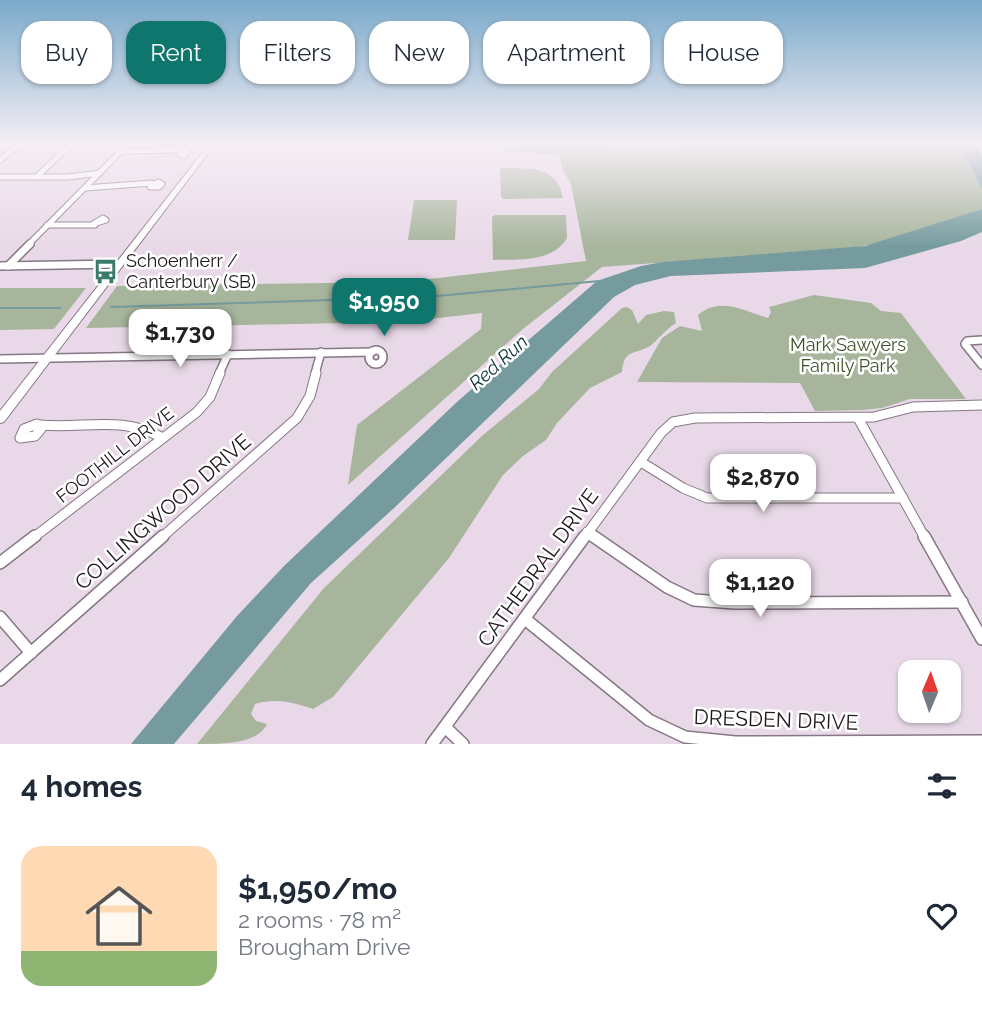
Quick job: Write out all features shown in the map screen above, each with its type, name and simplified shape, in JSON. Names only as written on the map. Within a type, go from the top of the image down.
[{"type":"main road","points":[[0,419],[186,178]]},
{"type":"street","points":[[4,266],[95,178]]},
{"type":"street","points":[[85,188],[149,185]]},
{"type":"street","points":[[47,225],[94,223]]},
{"type":"street","points":[[4,266],[119,264]]},
{"type":"street","points":[[982,340],[965,342],[982,365]]},
{"type":"street","points":[[0,359],[321,352],[367,354]]},
{"type":"street","name":"COLLINGWOOD DRIVE","points":[[0,680],[297,418],[308,402],[321,352]]},
{"type":"street","name":"FOOTHILL DRIVE","points":[[0,563],[197,412],[210,397],[228,354]]},
{"type":"street","points":[[982,405],[921,406],[884,416],[858,418],[982,639]]},
{"type":"street","name":"CATHEDRAL DRIVE","points":[[432,744],[667,426],[680,419],[858,418]]},
{"type":"street","points":[[39,429],[52,425],[126,423],[143,426],[163,438]]},
{"type":"street","points":[[640,462],[683,488],[707,498],[904,498]]},
{"type":"street","points":[[587,532],[667,587],[694,600],[735,603],[962,602]]},
{"type":"street","points":[[0,617],[32,653]]},
{"type":"street","name":"DRESDEN DRIVE","points":[[525,619],[649,720],[685,737],[735,742],[982,741]]},
{"type":"street","points":[[445,727],[463,744]]},
{"type":"green space","points":[[500,178],[553,178],[563,198],[504,199],[501,197]]},
{"type":"green space","points":[[567,178],[976,178],[982,189],[982,209],[883,242],[846,249],[602,267],[523,329],[348,485],[357,425],[481,329],[482,313],[403,322],[86,328],[117,286],[403,282],[586,261],[571,184]]},
{"type":"green space","points":[[414,200],[457,200],[455,240],[408,240]]},
{"type":"green space","points":[[566,215],[567,238],[561,246],[544,256],[493,260],[492,217]]},
{"type":"green space","points":[[0,288],[86,288],[54,329],[0,330]]},
{"type":"green space","name":"Mark Sawyers Family Park","points":[[814,295],[871,303],[881,311],[901,313],[966,399],[910,399],[882,408],[815,411],[800,383],[637,382],[662,338],[680,326],[702,331],[698,315],[706,309],[715,306],[732,307],[768,318],[771,312],[769,307]]},
{"type":"green space","points":[[622,308],[632,310],[638,324],[646,315],[664,311],[674,312],[676,323],[650,346],[628,356],[622,372],[590,388],[557,423],[546,440],[523,456],[503,475],[449,558],[333,697],[313,709],[284,702],[255,704],[251,714],[256,721],[267,724],[256,736],[238,742],[197,744],[324,588],[483,435],[539,389],[552,372]]},
{"type":"shaded area","points":[[976,178],[982,178],[982,189]]},
{"type":"shaded area","name":"Red Run","points":[[982,209],[982,232],[961,241],[865,268],[671,276],[635,285],[614,297],[393,509],[311,583],[174,744],[131,744],[237,616],[284,566],[458,401],[597,281],[641,266],[663,262],[865,246]]},
{"type":"waterway","points":[[111,307],[426,297],[599,281]]},
{"type":"waterway","points":[[0,308],[60,308]]},
{"type":"place","name":"Schoenherr / Canterbury (SB)","points":[[106,271]]}]
